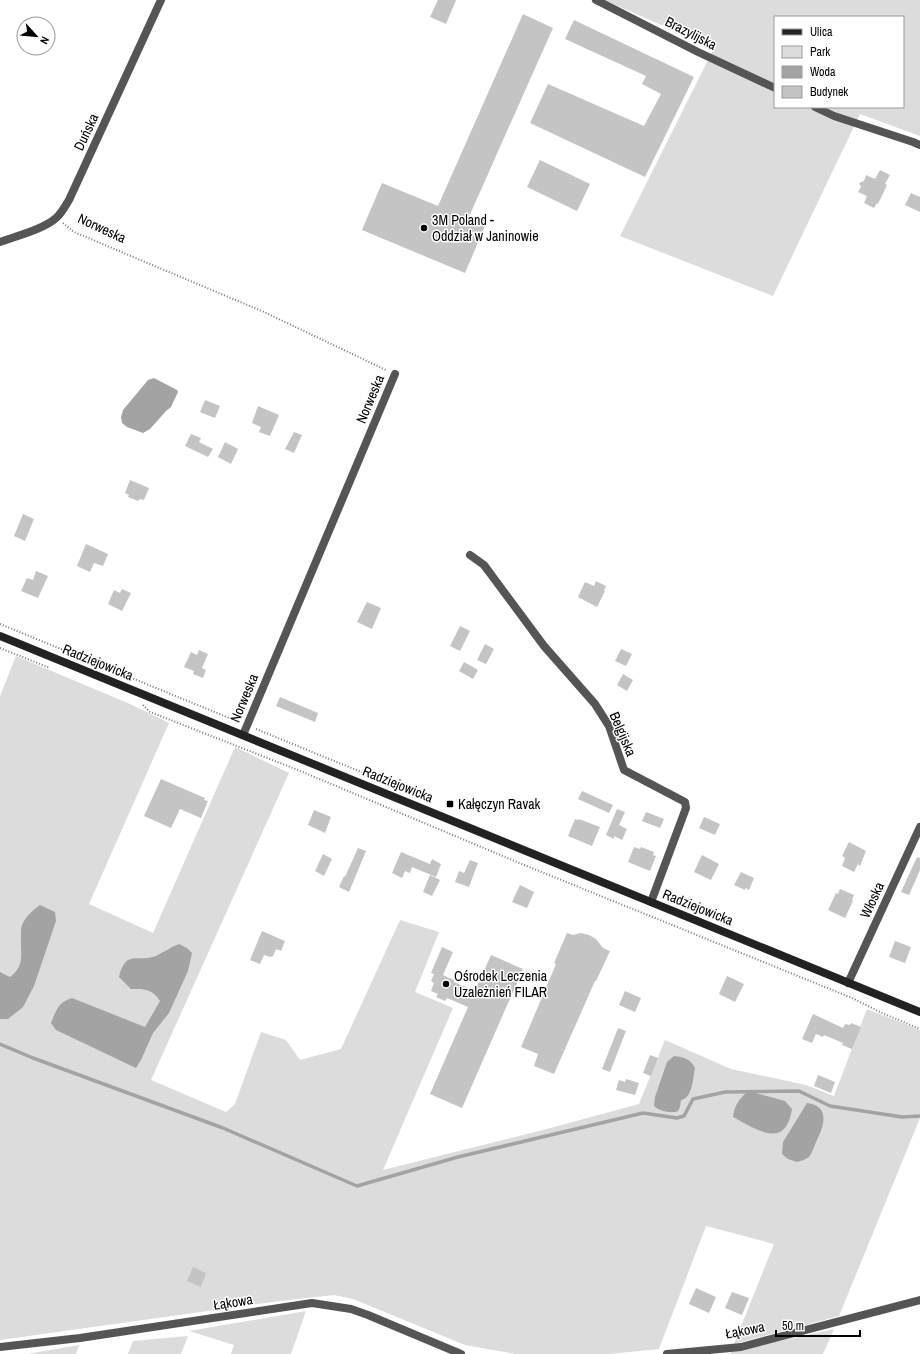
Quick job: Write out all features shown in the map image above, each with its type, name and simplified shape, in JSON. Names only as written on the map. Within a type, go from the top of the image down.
[{"type":"main road","name":"Radziejowicka","points":[[0,636],[920,1012]]},
{"type":"street","name":"Duńska","points":[[0,242],[48,223],[56,218],[69,200],[162,0]]},
{"type":"street","name":"Brazylijska","points":[[596,0],[698,52],[774,88]]},
{"type":"street","points":[[817,108],[834,116],[920,145]]},
{"type":"street","name":"Norweska","points":[[243,735],[395,374]]},
{"type":"street","name":"Belgijska","points":[[470,555],[484,565],[544,646],[595,704],[609,726],[624,770],[685,802],[686,808],[651,902]]},
{"type":"street","name":"Włoska","points":[[848,983],[920,828]]},
{"type":"street","name":"Łąkowa","points":[[667,1354],[741,1347],[920,1300]]},
{"type":"street","name":"Łąkowa","points":[[0,1347],[80,1338],[312,1303],[351,1310],[368,1315],[461,1354]]},
{"type":"path","name":"Norweska","points":[[56,218],[74,232],[264,312],[395,374]]},
{"type":"path","points":[[150,712],[298,770],[545,874],[852,998],[882,1013],[920,1029]]},
{"type":"green space","points":[[604,0],[920,0],[920,136],[860,114],[773,296],[620,236],[714,48]]},
{"type":"green space","points":[[16,656],[130,704],[169,723],[89,904],[153,933],[235,747],[289,773],[151,1080],[226,1112],[235,1104],[261,1032],[286,1040],[300,1060],[341,1049],[400,920],[439,932],[415,992],[453,1008],[383,1170],[543,1130],[639,1104],[665,1040],[731,1069],[806,1085],[834,1096],[867,1009],[920,1030],[920,1118],[839,1316],[734,1344],[774,1244],[706,1226],[659,1349],[609,1354],[515,1354],[465,1345],[353,1299],[334,1295],[280,1301],[0,1340],[0,696]]},
{"type":"green space","points":[[306,1311],[291,1354],[231,1354],[234,1345],[189,1331]]},
{"type":"green space","points":[[834,1329],[823,1354],[730,1354],[731,1352]]},
{"type":"green space","points":[[188,1336],[181,1354],[128,1354],[133,1341]]},
{"type":"green space","points":[[79,1345],[76,1354],[27,1354]]},
{"type":"water","points":[[154,378],[177,390],[178,392],[171,407],[150,429],[143,433],[127,427],[122,423],[121,417],[123,410],[148,380]]},
{"type":"water","points":[[40,905],[55,912],[56,921],[34,986],[23,1007],[8,1019],[0,1019],[0,972],[10,977],[18,968],[21,958],[22,925],[30,914]]},
{"type":"water","points":[[179,944],[187,948],[192,953],[188,971],[169,1013],[153,1033],[136,1068],[56,1030],[51,1023],[56,1011],[61,1005],[72,998],[145,1027],[160,1001],[148,990],[131,989],[119,977],[122,968],[129,960],[156,956]]},
{"type":"water","points":[[674,1056],[686,1059],[691,1062],[695,1068],[692,1087],[688,1095],[681,1100],[678,1111],[662,1111],[654,1106],[655,1097],[667,1062]]},
{"type":"water","points":[[748,1091],[785,1101],[792,1109],[784,1129],[773,1133],[766,1132],[751,1127],[733,1117],[734,1109]]},
{"type":"water","points":[[807,1103],[820,1108],[824,1118],[823,1124],[809,1157],[797,1162],[788,1159],[782,1154],[783,1142]]},
{"type":"building","points":[[438,0],[456,0],[446,24],[430,17]]},
{"type":"building","points":[[523,14],[553,28],[468,219],[485,226],[465,273],[362,230],[382,183],[438,206]]},
{"type":"building","points":[[574,20],[694,77],[645,177],[530,123],[548,84],[644,126],[661,94],[642,84],[646,76],[565,39]]},
{"type":"building","points":[[540,160],[590,184],[577,211],[527,187]]},
{"type":"building","points":[[880,170],[890,175],[878,204],[877,203],[874,208],[864,203],[867,196],[858,192],[861,187],[859,183],[864,181],[866,175],[875,179]]},
{"type":"building","points":[[911,193],[920,197],[920,212],[905,205]]},
{"type":"building","points":[[205,400],[220,406],[215,418],[200,412]]},
{"type":"building","points":[[258,406],[279,415],[270,436],[259,432],[261,427],[252,423]]},
{"type":"building","points":[[294,432],[302,435],[294,453],[285,449]]},
{"type":"building","points":[[191,434],[201,438],[199,442],[213,449],[208,457],[185,446]]},
{"type":"building","points":[[225,442],[238,449],[231,464],[218,457]]},
{"type":"building","points":[[130,480],[149,488],[144,500],[140,499],[138,501],[128,497],[129,495],[125,493]]},
{"type":"building","points":[[23,514],[34,519],[25,541],[14,536]]},
{"type":"building","points":[[86,544],[108,554],[103,566],[94,563],[90,572],[77,566]]},
{"type":"building","points":[[36,571],[48,576],[38,598],[21,591],[27,578],[33,580]]},
{"type":"building","points":[[596,581],[606,586],[597,607],[578,597],[585,582],[594,586]]},
{"type":"building","points":[[122,589],[131,593],[122,611],[108,604],[114,590],[120,593]]},
{"type":"building","points":[[367,602],[381,608],[372,629],[357,622]]},
{"type":"building","points":[[460,626],[470,631],[460,651],[450,646]]},
{"type":"building","points":[[485,644],[494,649],[486,664],[477,660]]},
{"type":"building","points":[[621,649],[632,654],[626,666],[615,661]]},
{"type":"building","points":[[199,650],[208,654],[202,668],[206,670],[203,678],[193,674],[194,671],[184,667],[191,652],[197,655]]},
{"type":"building","points":[[464,662],[478,670],[473,679],[459,671]]},
{"type":"building","points":[[623,674],[633,680],[627,691],[617,685]]},
{"type":"building","points":[[280,697],[318,713],[315,722],[276,706]]},
{"type":"building","points":[[161,779],[205,798],[204,800],[208,801],[201,818],[180,809],[171,828],[144,816]]},
{"type":"building","points":[[582,791],[613,805],[609,813],[578,799]]},
{"type":"building","points":[[617,809],[625,812],[619,825],[627,829],[622,840],[614,836],[614,839],[606,835]]},
{"type":"building","points":[[314,810],[331,817],[325,833],[308,825]]},
{"type":"building","points":[[646,812],[664,819],[660,828],[642,821]]},
{"type":"building","points":[[704,817],[720,824],[715,835],[699,828]]},
{"type":"building","points":[[575,819],[579,819],[600,827],[592,846],[568,836]]},
{"type":"building","points":[[849,842],[866,851],[860,866],[858,864],[854,872],[842,866],[845,858],[842,856]]},
{"type":"building","points":[[634,847],[640,849],[641,847],[654,852],[653,855],[656,856],[650,871],[628,862]]},
{"type":"building","points":[[358,848],[366,851],[349,892],[339,887]]},
{"type":"building","points":[[401,852],[430,864],[432,859],[441,864],[436,877],[412,867],[410,873],[405,871],[402,878],[392,873]]},
{"type":"building","points":[[323,854],[332,859],[324,876],[315,871]]},
{"type":"building","points":[[702,855],[719,864],[711,880],[694,872]]},
{"type":"building","points":[[917,857],[920,858],[920,870],[909,895],[901,892]]},
{"type":"building","points":[[470,860],[478,863],[469,887],[455,882],[459,871],[464,873]]},
{"type":"building","points":[[741,872],[754,878],[749,890],[745,888],[745,890],[734,885]]},
{"type":"building","points":[[430,875],[440,880],[432,896],[423,892]]},
{"type":"building","points":[[520,885],[534,892],[527,908],[512,902]]},
{"type":"building","points":[[840,889],[854,895],[853,901],[845,918],[828,910],[836,893],[838,894]]},
{"type":"building","points":[[262,931],[285,941],[281,951],[276,949],[273,956],[270,957],[264,955],[260,964],[250,960]]},
{"type":"building","points":[[567,933],[573,935],[581,933],[589,935],[596,939],[603,948],[610,951],[595,981],[554,1074],[534,1066],[538,1054],[521,1047],[556,964],[554,963]]},
{"type":"building","points":[[895,941],[911,947],[905,963],[889,957]]},
{"type":"building","points":[[442,947],[453,952],[443,975],[454,980],[454,982],[475,991],[491,955],[523,969],[462,1108],[430,1094],[468,1007],[447,998],[445,1001],[436,997],[438,994],[431,991],[434,983],[431,981],[434,974],[431,973]]},
{"type":"building","points":[[727,976],[744,984],[735,1002],[719,994]]},
{"type":"building","points":[[625,991],[641,998],[635,1012],[619,1005]]},
{"type":"building","points":[[813,1014],[843,1028],[845,1024],[850,1025],[851,1023],[861,1027],[852,1049],[842,1045],[843,1043],[824,1035],[823,1037],[816,1034],[812,1043],[802,1039]]},
{"type":"building","points":[[618,1028],[626,1031],[610,1072],[602,1069]]},
{"type":"building","points":[[650,1055],[658,1058],[651,1076],[643,1073]]},
{"type":"building","points":[[818,1075],[835,1082],[831,1093],[814,1086]]},
{"type":"building","points":[[626,1079],[639,1083],[635,1095],[616,1090],[619,1080],[625,1082]]},
{"type":"building","points":[[193,1267],[206,1273],[201,1287],[187,1281]]},
{"type":"building","points":[[696,1288],[716,1297],[709,1313],[689,1304]]},
{"type":"building","points":[[732,1292],[749,1298],[742,1315],[725,1308]]},
{"type":"waterway","points":[[0,1044],[33,1058],[223,1128],[357,1186],[458,1157],[643,1113],[677,1118],[684,1116],[693,1099],[725,1092],[799,1091],[830,1106],[902,1117],[920,1116]]},
{"type":"place","name":"3M Poland - Oddział w Janinowie","points":[[424,228]]},
{"type":"place","name":"Kałęczyn Ravak","points":[[450,804]]},
{"type":"place","name":"Ośrodek Leczenia Uzależnień FILAR","points":[[446,984]]}]
